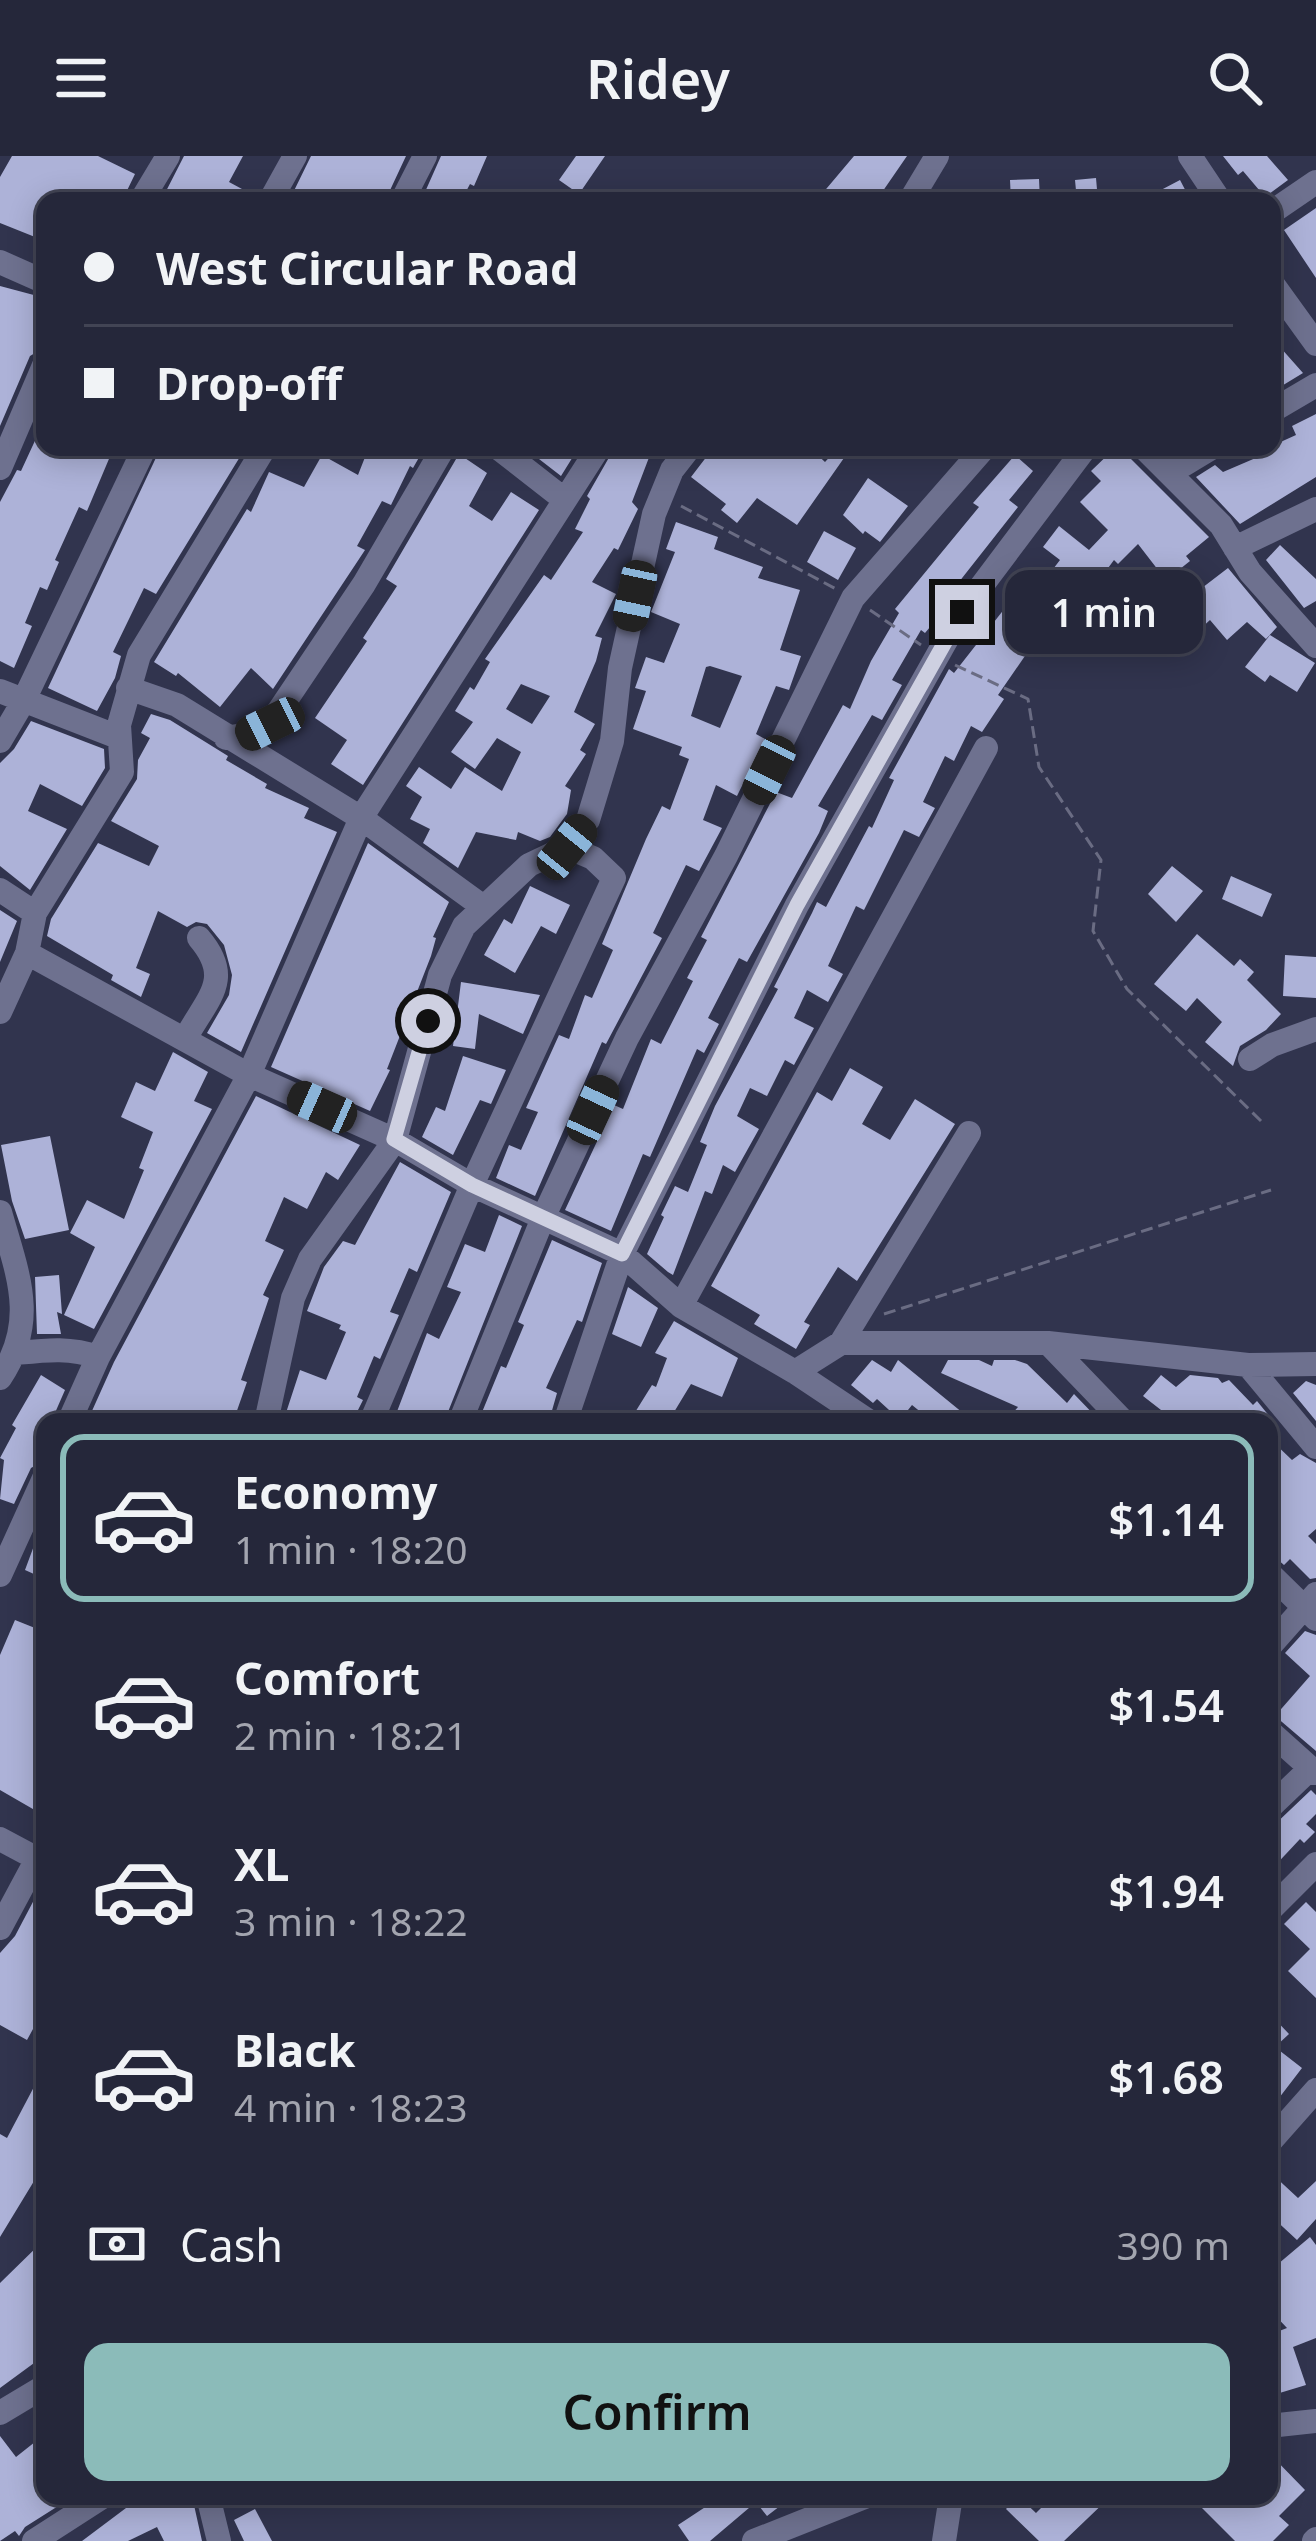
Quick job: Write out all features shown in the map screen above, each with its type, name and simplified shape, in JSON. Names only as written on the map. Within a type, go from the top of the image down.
[{"type":"street","points":[[147,192],[169,156]]},
{"type":"street","points":[[275,192],[296,156]]},
{"type":"street","points":[[406,192],[425,156]]},
{"type":"street","points":[[915,192],[937,156]]},
{"type":"street","points":[[1190,156],[1214,192]]},
{"type":"street","points":[[1281,206],[1316,182]]},
{"type":"street","points":[[0,262],[36,278]]},
{"type":"street","points":[[1281,311],[1316,344]]},
{"type":"street","points":[[0,467],[36,384]]},
{"type":"street","points":[[1281,406],[1316,385]]},
{"type":"street","points":[[0,741],[12,697],[140,456]]},
{"type":"street","points":[[0,1012],[27,953],[34,913],[122,772],[118,737],[139,655],[260,456]]},
{"type":"street","points":[[226,738],[270,724],[364,584],[439,456]]},
{"type":"street","points":[[509,456],[566,500]]},
{"type":"street","points":[[73,1413],[248,1075],[361,818],[593,456]]},
{"type":"street","points":[[268,1413],[293,1298],[310,1259],[394,1139],[440,975],[464,926],[529,865],[567,847],[588,820],[612,741],[620,668],[654,514],[683,456]]},
{"type":"street","points":[[464,1413],[543,1218],[627,1038],[726,856],[853,598],[977,456]]},
{"type":"street","points":[[568,1413],[622,1254],[797,905],[962,612],[1079,456]]},
{"type":"street","points":[[1153,456],[1222,525],[1250,572],[1316,646]]},
{"type":"street","points":[[1170,472],[1198,456]]},
{"type":"street","points":[[1235,548],[1316,508]]},
{"type":"street","points":[[128,688],[177,705],[361,818],[482,906]]},
{"type":"street","points":[[12,697],[118,737]]},
{"type":"street","points":[[681,1306],[986,748]]},
{"type":"street","points":[[375,1413],[472,1185],[614,878],[593,858],[567,847]]},
{"type":"street","points":[[0,890],[34,913]]},
{"type":"street","points":[[185,1039],[219,977],[217,959],[199,938]]},
{"type":"street","points":[[27,953],[248,1075],[394,1139],[472,1185],[622,1254],[681,1306],[856,1413]]},
{"type":"street","points":[[1250,1059],[1272,1045],[1316,1029]]},
{"type":"street","points":[[795,1372],[847,1333],[969,1133]]},
{"type":"street","points":[[0,1212],[19,1278],[23,1329],[17,1353],[0,1378]]},
{"type":"street","points":[[847,1333],[1048,1342],[1248,1365],[1316,1364]]},
{"type":"street","points":[[1048,1342],[1115,1413]]},
{"type":"street","points":[[17,1353],[79,1350],[98,1358]]},
{"type":"street","points":[[1248,1365],[1316,1447]]},
{"type":"street","points":[[0,1575],[36,1496]]},
{"type":"street","points":[[1278,1580],[1312,1607],[1278,1639]]},
{"type":"street","points":[[1278,1739],[1313,1771],[1278,1800]]},
{"type":"street","points":[[0,1839],[36,1858]]},
{"type":"street","points":[[1278,1902],[1316,1864]]},
{"type":"street","points":[[0,1928],[36,1869]]},
{"type":"street","points":[[1278,2133],[1316,2090]]},
{"type":"street","points":[[0,2414],[36,2392]]},
{"type":"street","points":[[1278,2425],[1316,2421]]},
{"type":"street","points":[[34,2541],[90,2505]]},
{"type":"street","points":[[210,2505],[219,2541]]},
{"type":"street","points":[[754,2541],[844,2505]]},
{"type":"street","points":[[944,2541],[950,2505]]},
{"type":"path","points":[[847,1333],[1271,1190]]},
{"type":"building","points":[[12,156],[98,156],[135,174],[126,192],[36,192],[36,237],[0,223],[0,177]]},
{"type":"building","points":[[184,156],[243,156],[229,182],[248,192],[166,192]]},
{"type":"building","points":[[311,156],[406,156],[389,192],[293,192]]},
{"type":"building","points":[[441,156],[487,156],[474,186],[470,184],[466,192],[425,192]]},
{"type":"building","points":[[576,156],[605,156],[580,192],[559,180]]},
{"type":"building","points":[[854,156],[907,156],[882,192],[824,192]]},
{"type":"building","points":[[1223,156],[1267,156],[1288,180],[1272,192],[1261,192],[1243,171],[1238,175]]},
{"type":"building","points":[[1096,178],[1097,192],[1076,192],[1075,180]]},
{"type":"building","points":[[1039,179],[1040,192],[1011,192],[1010,180]]},
{"type":"building","points":[[1180,180],[1186,192],[1157,192]]},
{"type":"building","points":[[1316,208],[1316,278],[1284,230]]},
{"type":"building","points":[[0,286],[36,296],[36,352],[30,356],[0,426]]},
{"type":"building","points":[[1281,348],[1303,373],[1281,386]]},
{"type":"building","points":[[1316,414],[1316,477],[1240,524],[1196,477],[1215,465],[1223,472],[1258,456],[1281,456],[1281,442],[1296,435],[1292,426]]},
{"type":"building","points":[[36,438],[36,456],[110,456],[87,511],[79,507],[47,590],[40,587],[25,623],[32,626],[14,668],[0,661],[0,502],[17,470],[21,471]]},
{"type":"building","points":[[157,456],[240,456],[156,594],[144,588],[113,652],[121,656],[97,711],[48,688]]},
{"type":"building","points":[[324,456],[358,475],[365,456],[420,456],[391,505],[382,501],[357,546],[365,550],[273,689],[251,668],[220,707],[178,673],[154,662],[247,509],[251,512],[269,472],[304,487]]},
{"type":"building","points":[[458,456],[487,473],[469,506],[492,521],[511,492],[539,510],[363,785],[331,764],[347,740],[315,718],[397,586],[386,579]]},
{"type":"building","points":[[541,456],[573,456],[561,476]]},
{"type":"building","points":[[610,456],[650,456],[632,502],[638,509],[618,550],[614,548],[592,582],[616,594],[595,636],[602,638],[596,661],[574,712],[595,724],[580,750],[586,754],[565,786],[571,790],[567,814],[550,837],[540,841],[518,832],[516,840],[476,832],[458,868],[423,843],[430,829],[410,819],[422,797],[406,786],[419,767],[451,789],[465,767],[502,791],[521,752],[497,738],[475,769],[451,752],[473,722],[455,711],[470,687],[474,690],[490,662],[485,659],[544,575],[551,580],[583,532],[575,529],[590,499],[587,496]],"holes":[[[521,684],[550,696],[532,724],[506,709]]]},
{"type":"building","points":[[707,456],[819,456],[825,462],[831,456],[845,456],[797,525],[757,498],[737,523],[721,510],[726,504],[691,477]]},
{"type":"building","points":[[1014,456],[1033,471],[1009,500],[1018,507],[944,601],[945,609],[925,633],[921,630],[892,680],[902,685],[882,720],[872,715],[818,806],[828,811],[819,833],[747,962],[739,958],[708,1018],[719,1024],[704,1053],[697,1049],[650,1157],[643,1154],[611,1231],[565,1210],[614,1105],[623,1109],[651,1039],[661,1044],[693,981],[687,978],[707,940],[701,937],[776,792],[792,798],[843,705],[850,709],[899,613],[895,609],[979,507],[973,503]]},
{"type":"building","points":[[1107,456],[1130,456],[1209,537],[1186,556],[1190,561],[1180,569],[1198,591],[1228,568],[1277,627],[1266,639],[1247,622],[1227,640],[1210,620],[1199,630],[1163,596],[1172,588],[1138,544],[1118,564],[1114,560],[1094,587],[1081,578],[1023,651],[1027,653],[998,695],[1004,699],[982,732],[971,726],[954,761],[945,756],[923,802],[935,808],[919,837],[904,830],[864,910],[856,906],[828,966],[843,974],[828,1002],[807,990],[794,1018],[814,1028],[794,1065],[785,1060],[767,1096],[750,1088],[737,1116],[759,1129],[735,1172],[723,1165],[712,1194],[705,1191],[673,1275],[647,1254],[661,1215],[675,1186],[688,1192],[707,1145],[700,1142],[715,1106],[778,989],[774,987],[817,902],[826,907],[869,826],[872,828],[894,780],[889,778],[949,669],[954,673],[1016,594],[1027,603],[1060,560],[1043,547],[1059,526],[1089,550],[1108,530],[1080,502],[1101,481],[1091,471]]},
{"type":"building","points":[[868,478],[908,506],[880,542],[843,515]]},
{"type":"building","points":[[676,522],[718,537],[714,549],[763,567],[758,578],[800,590],[780,650],[801,656],[789,690],[776,686],[756,734],[765,739],[737,796],[716,785],[703,820],[722,828],[699,871],[686,865],[653,933],[662,938],[606,1044],[602,1042],[535,1196],[496,1178],[509,1145],[521,1150],[538,1112],[526,1108],[559,1035],[569,1039],[585,995],[592,998],[613,950],[602,944],[646,839],[662,806],[670,810],[689,759],[679,755],[682,747],[633,729],[646,691],[635,688],[646,657],[664,663],[680,624],[651,612],[675,552],[666,549]],"holes":[[[706,667],[742,676],[720,728],[691,716]]]},
{"type":"building","points":[[824,531],[856,548],[838,580],[807,562]]},
{"type":"building","points":[[1280,545],[1316,579],[1316,601],[1304,608],[1266,560]]},
{"type":"building","points":[[1270,635],[1315,663],[1297,692],[1270,675],[1265,682],[1245,667]]},
{"type":"building","points":[[151,714],[170,720],[228,756],[226,760],[267,784],[265,788],[309,808],[304,818],[337,832],[241,1052],[207,1033],[229,995],[232,975],[224,945],[207,924],[196,922],[187,927],[158,911],[136,968],[150,974],[141,997],[47,936],[51,919],[98,843],[149,866],[159,846],[111,821],[137,779],[138,760],[150,738],[141,733]]},
{"type":"building","points":[[31,721],[104,749],[105,768],[82,806],[40,784],[28,811],[67,829],[30,890],[0,866],[0,763]]},
{"type":"building","points":[[368,843],[449,902],[390,1070],[370,1111],[271,1067]]},
{"type":"building","points":[[1172,866],[1203,891],[1176,922],[1148,894]]},
{"type":"building","points":[[1231,876],[1272,894],[1262,917],[1222,899]]},
{"type":"building","points":[[530,886],[570,905],[556,934],[541,926],[515,973],[484,955],[504,919],[512,924]]},
{"type":"building","points":[[0,910],[17,921],[0,962]]},
{"type":"building","points":[[1197,934],[1234,966],[1240,959],[1254,972],[1247,980],[1281,1014],[1240,1046],[1233,1066],[1205,1042],[1222,1022],[1197,998],[1186,1011],[1154,984]]},
{"type":"building","points":[[1285,955],[1316,957],[1316,998],[1283,996]]},
{"type":"building","points":[[461,982],[540,995],[523,1034],[479,1014],[475,1049],[453,1046]]},
{"type":"building","points":[[173,1052],[208,1072],[194,1101],[212,1109],[94,1329],[64,1315],[95,1247],[70,1233],[87,1200],[124,1219],[153,1132],[121,1117],[136,1082],[155,1091]]},
{"type":"building","points":[[463,1056],[506,1070],[491,1104],[480,1100],[453,1155],[422,1137],[436,1107],[445,1111]]},
{"type":"building","points":[[850,1068],[883,1087],[862,1124],[890,1140],[915,1099],[955,1124],[857,1281],[838,1267],[804,1322],[810,1325],[796,1349],[754,1324],[760,1315],[711,1286],[817,1092],[832,1101]]},
{"type":"building","points":[[256,1096],[360,1145],[338,1180],[326,1172],[307,1209],[284,1197],[265,1241],[284,1250],[263,1295],[269,1298],[241,1380],[247,1382],[236,1413],[91,1413]]},
{"type":"building","points":[[50,1136],[69,1230],[25,1239],[1,1145]]},
{"type":"building","points":[[400,1162],[451,1192],[417,1272],[409,1268],[390,1312],[399,1315],[380,1359],[374,1356],[357,1397],[363,1400],[357,1413],[286,1413],[300,1370],[326,1380],[346,1332],[339,1329],[341,1325],[307,1311],[324,1267],[343,1241],[355,1245]]},
{"type":"building","points":[[499,1215],[522,1226],[448,1413],[396,1413],[427,1333],[439,1339],[461,1292],[447,1287],[465,1244],[485,1252]]},
{"type":"building","points":[[552,1240],[602,1263],[582,1322],[577,1320],[546,1388],[557,1393],[551,1413],[482,1413],[524,1325],[518,1322]]},
{"type":"building","points":[[59,1275],[61,1334],[37,1334],[35,1277]]},
{"type":"building","points":[[628,1287],[658,1308],[641,1347],[612,1334]]},
{"type":"building","points":[[674,1321],[738,1358],[722,1397],[691,1384],[673,1413],[635,1413],[652,1385],[656,1387],[667,1358],[655,1353]]},
{"type":"building","points":[[872,1360],[891,1372],[898,1360],[963,1413],[922,1413],[912,1405],[906,1413],[892,1413],[851,1385]]},
{"type":"building","points":[[948,1360],[979,1360],[992,1366],[994,1360],[1015,1360],[1027,1364],[1067,1403],[1074,1394],[1092,1413],[1013,1413],[1018,1407],[941,1373]]},
{"type":"building","points":[[41,1375],[65,1390],[55,1413],[36,1413],[36,1465],[14,1504],[0,1499],[4,1460],[0,1458],[16,1428],[12,1425]]},
{"type":"building","points":[[1161,1375],[1176,1387],[1190,1375],[1218,1378],[1222,1383],[1229,1380],[1267,1413],[1158,1413],[1161,1410],[1143,1396]]},
{"type":"building","points":[[1306,1381],[1316,1385],[1316,1421],[1293,1393]]},
{"type":"building","points":[[1278,1447],[1292,1460],[1300,1454],[1316,1463],[1316,1529],[1308,1536],[1316,1544],[1316,1578],[1310,1579],[1290,1559],[1284,1565],[1278,1560]]},
{"type":"building","points":[[36,1540],[36,1575],[25,1570]]},
{"type":"building","points":[[15,1620],[36,1628],[36,1811],[0,1790],[0,1655]]},
{"type":"building","points":[[1305,1631],[1316,1635],[1316,1751],[1278,1719],[1310,1676],[1285,1653]]},
{"type":"building","points":[[1311,1790],[1316,1795],[1316,1814],[1306,1824],[1315,1832],[1304,1843],[1300,1839],[1278,1862],[1278,1821]]},
{"type":"building","points":[[36,1896],[36,2024],[27,2040],[0,2025],[0,1953]]},
{"type":"building","points":[[1306,1902],[1316,1912],[1316,1998],[1288,1971],[1310,1949],[1284,1924]]},
{"type":"building","points":[[1278,2022],[1289,2034],[1278,2044]]},
{"type":"building","points":[[1278,2049],[1302,2068],[1278,2099]]},
{"type":"building","points":[[36,2083],[36,2178],[0,2237],[0,2134],[7,2138]]},
{"type":"building","points":[[1278,2179],[1298,2198],[1316,2181],[1316,2219],[1297,2240],[1278,2222]]},
{"type":"building","points":[[1310,2237],[1316,2245],[1316,2338],[1293,2347],[1306,2385],[1278,2393],[1278,2332],[1287,2328],[1278,2318],[1278,2264]]},
{"type":"building","points":[[36,2248],[36,2362],[0,2388],[0,2283]]},
{"type":"building","points":[[0,2436],[16,2457],[36,2441],[36,2505],[60,2505],[19,2536],[15,2531],[0,2541]]},
{"type":"building","points":[[1278,2462],[1305,2490],[1279,2516],[1289,2525],[1273,2541],[1235,2541],[1199,2505],[1278,2505]]},
{"type":"building","points":[[194,2505],[202,2541],[164,2541],[157,2527],[128,2541],[82,2541],[126,2508]]},
{"type":"building","points":[[708,2505],[752,2505],[710,2541],[689,2541],[678,2525]]},
{"type":"building","points":[[758,2505],[781,2505],[767,2516]]},
{"type":"building","points":[[1028,2505],[1036,2513],[1044,2505],[1102,2505],[1064,2541],[1039,2541],[1006,2509]]},
{"type":"building","points":[[255,2509],[272,2541],[244,2541],[234,2520]]},
{"type":"route","points":[[428,1021],[394,1139],[472,1185],[622,1254],[797,905],[962,612]]}]
